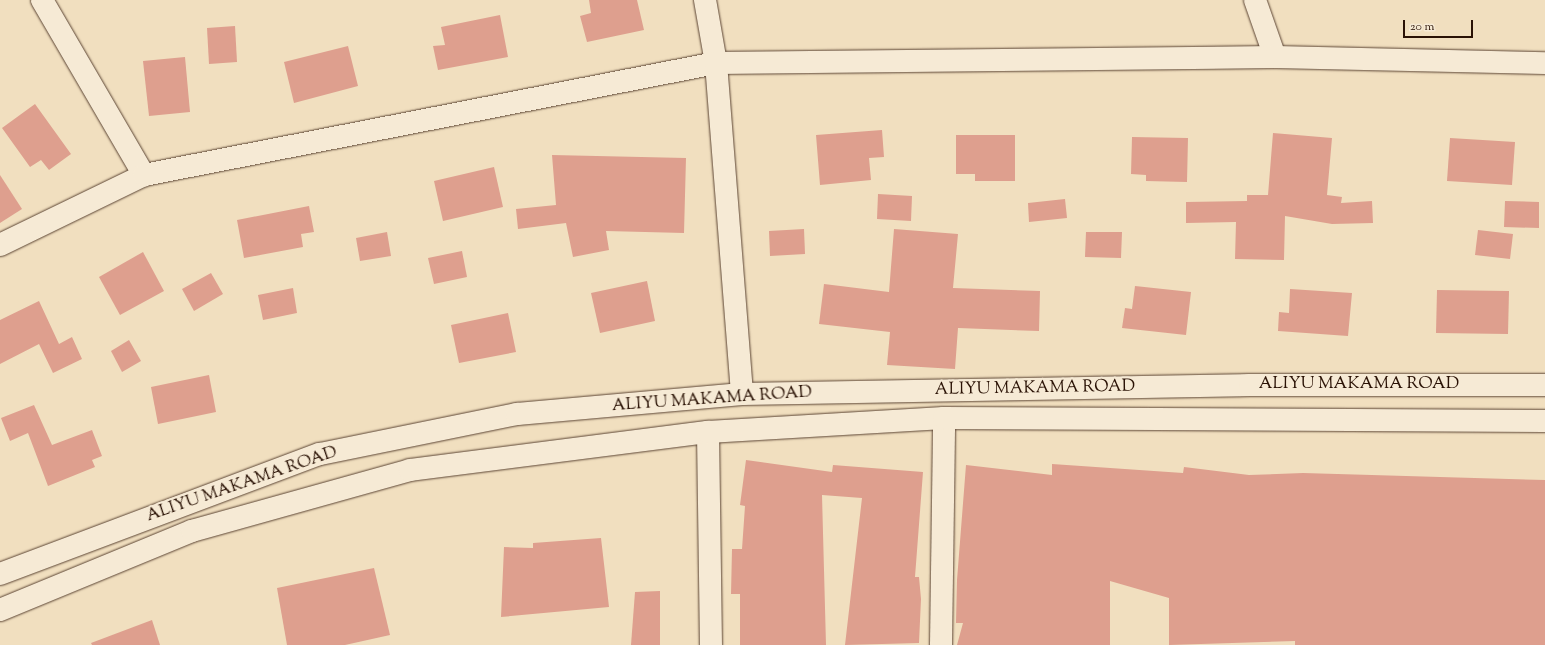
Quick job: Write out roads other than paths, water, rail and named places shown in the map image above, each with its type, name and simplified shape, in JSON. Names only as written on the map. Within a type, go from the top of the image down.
[{"type":"street","points":[[42,0],[144,175]]},
{"type":"street","points":[[705,0],[716,63],[742,394]]},
{"type":"street","points":[[1255,0],[1275,57]]},
{"type":"street","points":[[0,245],[144,175],[716,63],[1275,57],[1545,64]]},
{"type":"street","points":[[1248,420],[1250,385]]},
{"type":"street","name":"ALIYU MAKAMA ROAD","points":[[0,574],[320,454],[517,414],[742,394],[1250,385],[1545,385]]},
{"type":"street","points":[[941,645],[944,418]]},
{"type":"street","name":"ALIYU MAKAMA ROAD","points":[[0,610],[192,531],[410,470],[708,432],[944,418],[1545,421]]},
{"type":"street","points":[[708,432],[711,645]]}]
